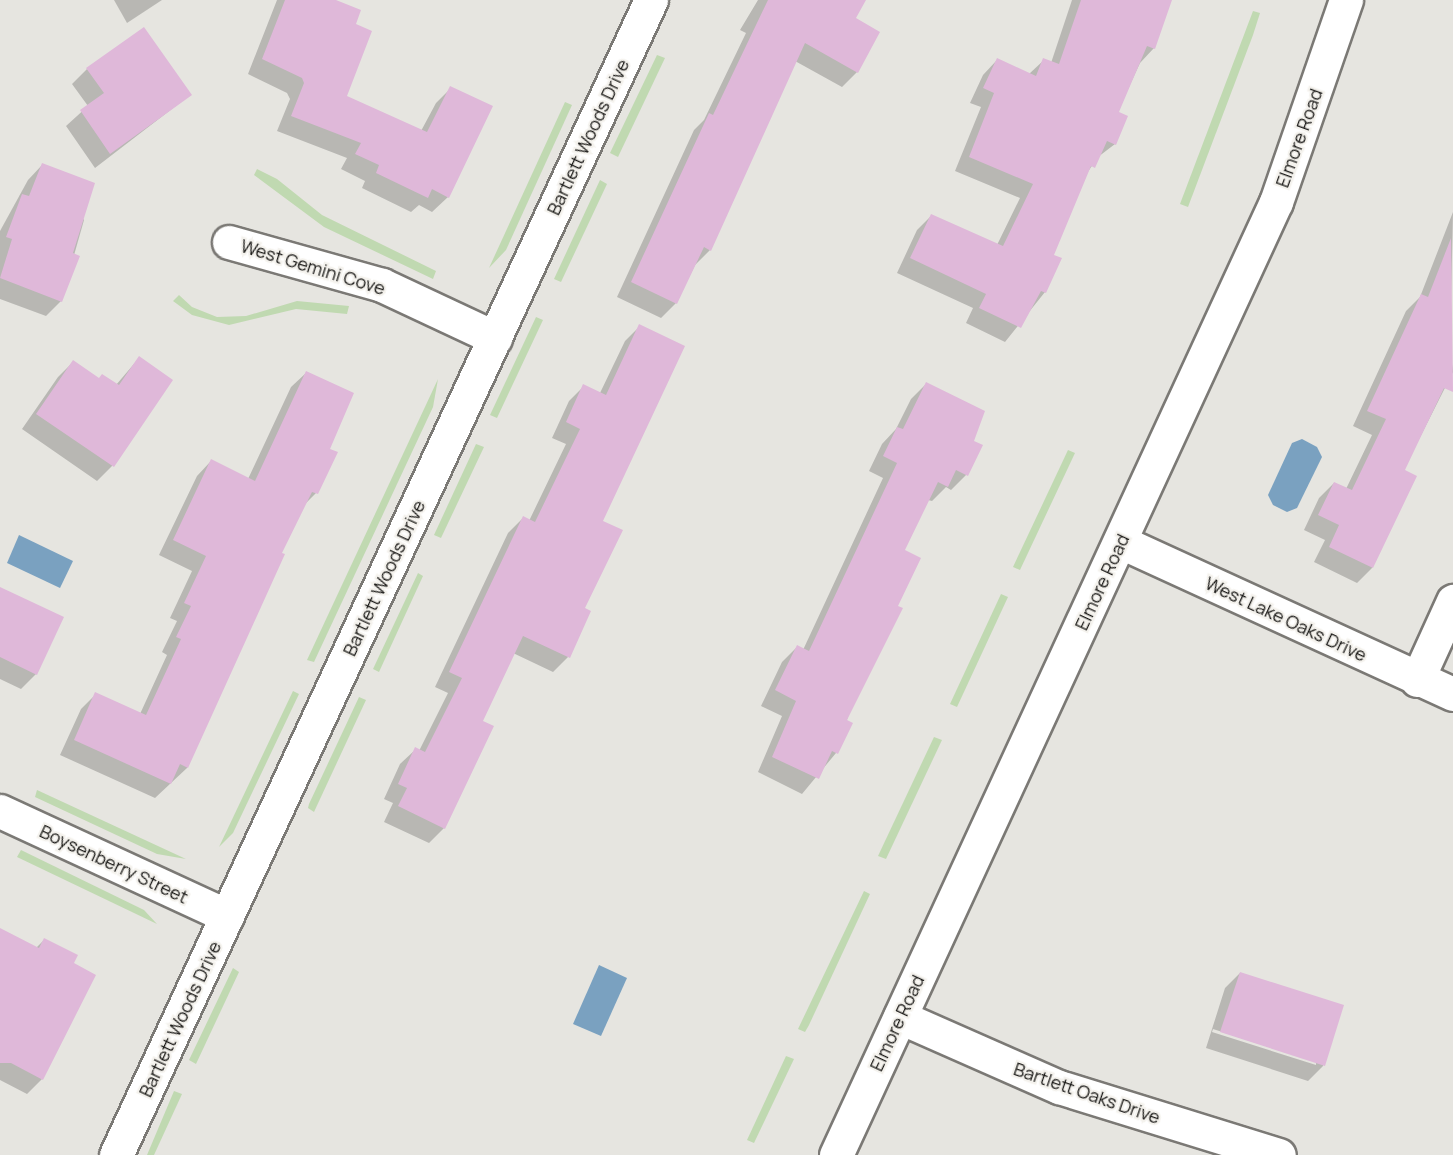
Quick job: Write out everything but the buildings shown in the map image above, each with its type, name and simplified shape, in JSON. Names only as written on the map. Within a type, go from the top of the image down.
[{"type":"street","name":"Bartlett Woods Drive","points":[[116,1155],[651,0]]},
{"type":"street","name":"Elmore Road","points":[[836,1155],[1276,202],[1346,0]]},
{"type":"street","name":"West Gemini Cove","points":[[229,242],[371,281],[495,338]]},
{"type":"street","name":"West Lake Oaks Drive","points":[[1121,542],[1417,680],[1453,694]]},
{"type":"street","points":[[1417,680],[1453,601]]},
{"type":"street","name":"Boysenberry Street","points":[[0,812],[227,916]]},
{"type":"street","name":"Bartlett Oaks Drive","points":[[900,1017],[1059,1087],[1278,1155]]},
{"type":"green space","points":[[1253,11],[1260,13],[1253,35],[1188,207],[1180,204]]},
{"type":"green space","points":[[657,55],[665,58],[618,157],[610,153]]},
{"type":"green space","points":[[565,102],[572,105],[506,250],[489,268]]},
{"type":"green space","points":[[257,169],[277,179],[322,215],[436,271],[433,279],[324,227],[254,175]]},
{"type":"green space","points":[[600,180],[607,184],[561,282],[554,279]]},
{"type":"green space","points":[[179,295],[192,307],[217,317],[246,316],[297,301],[349,306],[347,314],[296,309],[229,325],[192,315],[173,301]]},
{"type":"green space","points":[[536,317],[543,320],[497,418],[490,415]]},
{"type":"green space","points":[[438,379],[433,407],[314,662],[307,660]]},
{"type":"green space","points":[[476,444],[484,447],[441,538],[434,535]]},
{"type":"green space","points":[[1068,450],[1075,453],[1020,570],[1013,567]]},
{"type":"green space","points":[[418,573],[423,576],[379,672],[373,669]]},
{"type":"green space","points":[[1001,594],[1008,597],[957,707],[950,704]]},
{"type":"green space","points":[[293,691],[299,694],[233,833],[219,847]]},
{"type":"green space","points":[[359,697],[366,700],[314,812],[308,808],[309,804]]},
{"type":"green space","points":[[934,737],[942,740],[886,859],[878,856]]},
{"type":"green space","points":[[37,790],[186,859],[157,854],[35,797]]},
{"type":"green space","points":[[21,850],[144,910],[157,924],[17,857]]},
{"type":"green space","points":[[864,891],[870,894],[809,1025],[805,1032],[798,1029]]},
{"type":"green space","points":[[233,968],[239,972],[196,1064],[189,1060]]},
{"type":"green space","points":[[786,1056],[794,1059],[754,1143],[747,1140]]},
{"type":"green space","points":[[174,1091],[182,1094],[154,1155],[147,1155]]},
{"type":"water","points":[[1302,439],[1317,447],[1322,457],[1297,508],[1287,512],[1273,505],[1268,495],[1292,443]]},
{"type":"water","points":[[19,535],[73,561],[60,588],[7,563]]},
{"type":"water","points":[[599,965],[627,978],[601,1036],[573,1024]]}]
